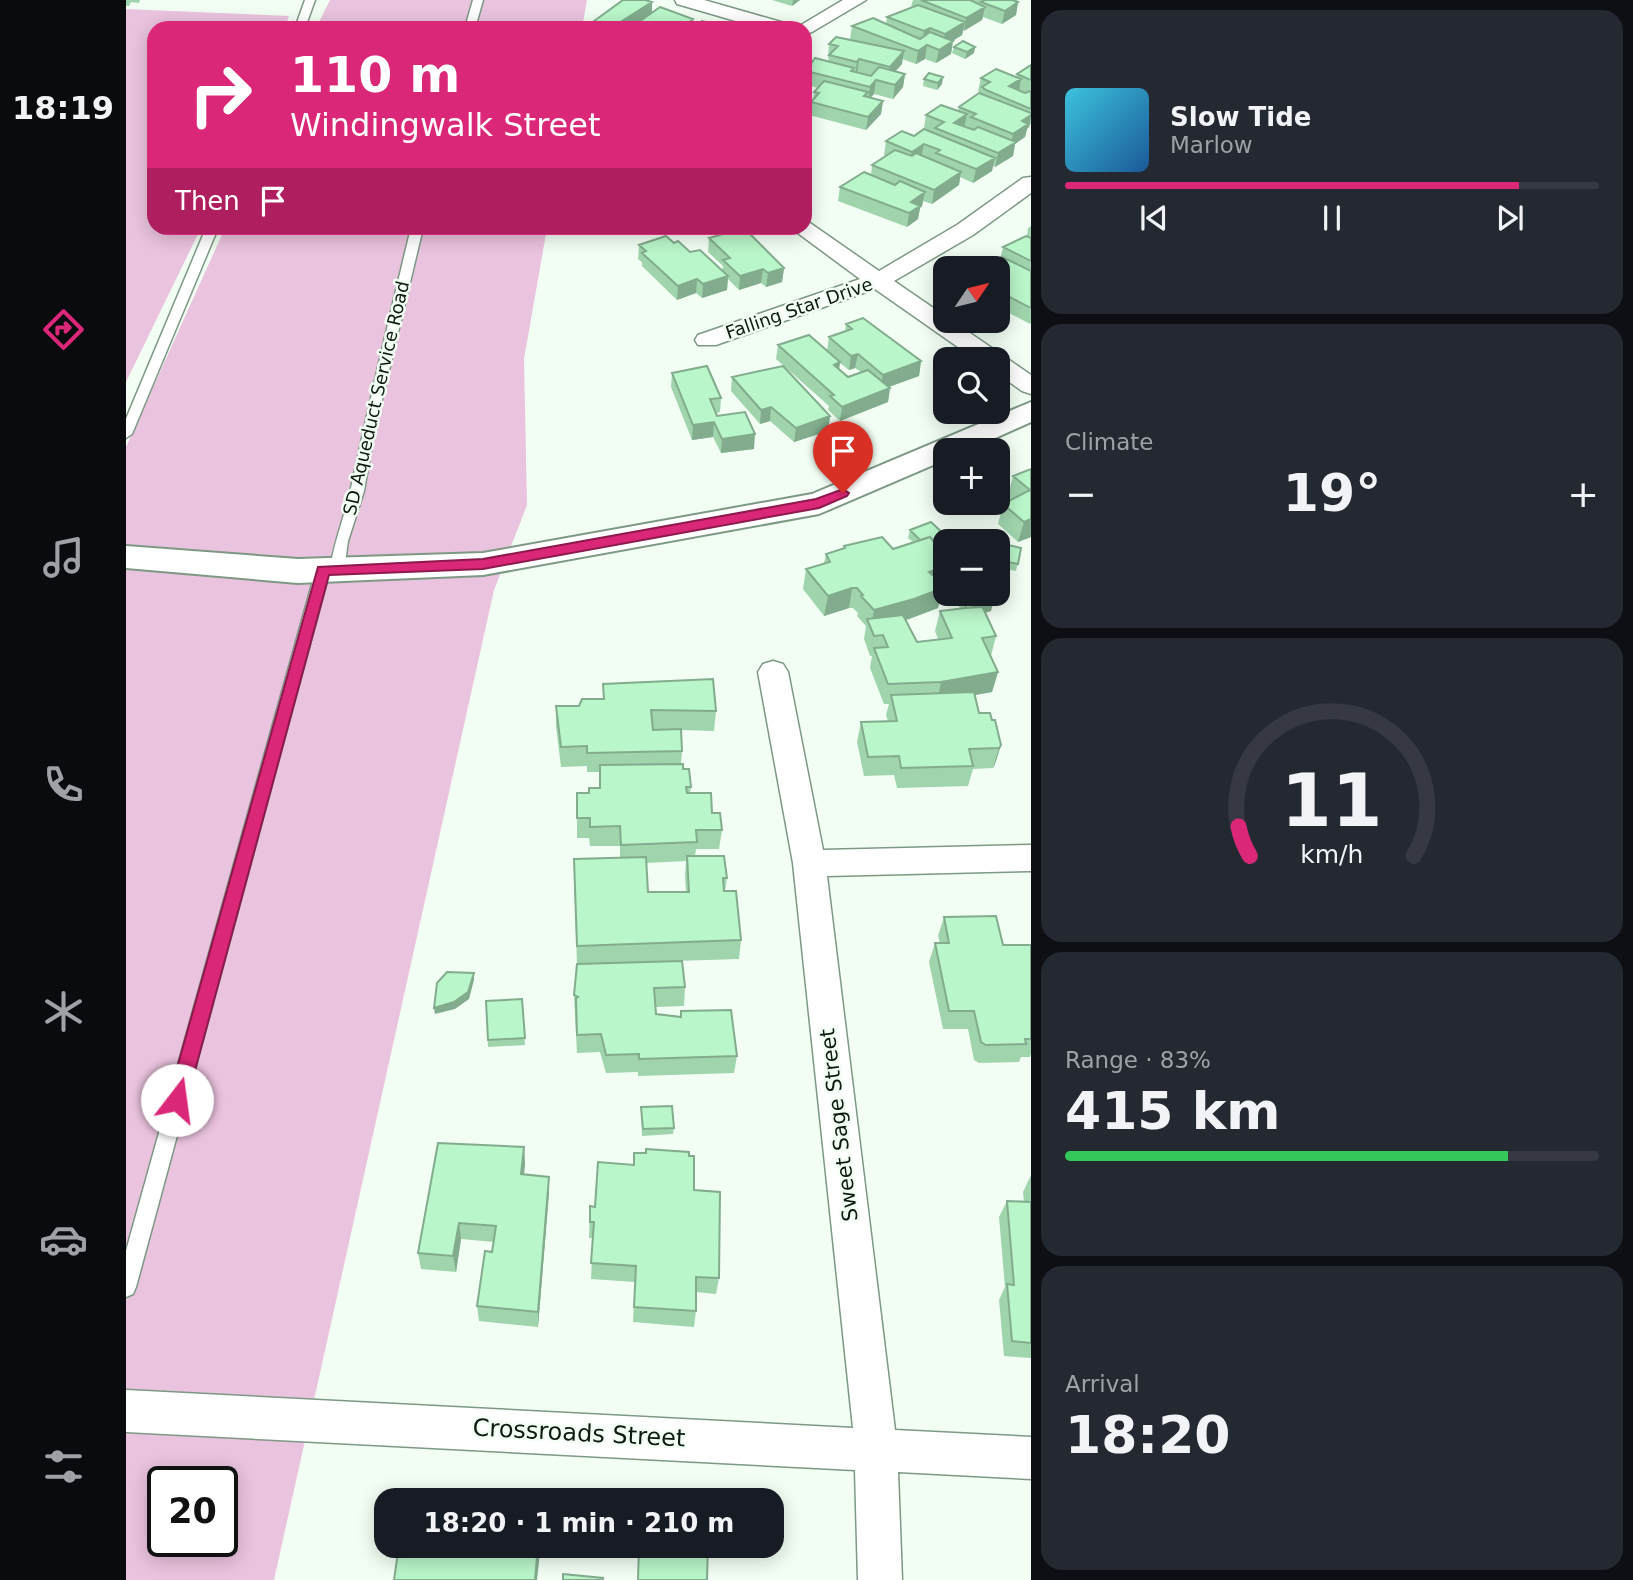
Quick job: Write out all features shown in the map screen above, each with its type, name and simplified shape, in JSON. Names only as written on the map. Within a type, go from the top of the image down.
[{"type":"street","points":[[684,0],[757,21]]},
{"type":"street","points":[[812,24],[857,0]]},
{"type":"street","name":"Falling Star Drive","points":[[707,340],[877,281],[965,230],[1031,183]]},
{"type":"street","points":[[812,235],[973,347]]},
{"type":"street","points":[[1010,371],[1031,386]]},
{"type":"street","points":[[126,557],[298,571],[483,564],[819,503],[1031,411]]},
{"type":"street","name":"Sweet Sage Street","points":[[773,672],[809,863],[876,1448],[880,1580]]},
{"type":"street","points":[[809,863],[1031,858]]},
{"type":"street","name":"Crossroads Street","points":[[126,1411],[1031,1458]]},
{"type":"lane","points":[[302,21],[310,0]]},
{"type":"lane","points":[[472,21],[478,0]]},
{"type":"lane","points":[[126,434],[209,235]]},
{"type":"lane","name":"SD Aqueduct Service Road","points":[[126,1287],[330,570],[358,491],[368,433],[415,235]]},
{"type":"shaded area","points":[[330,0],[587,0],[583,21],[320,21]]},
{"type":"shaded area","points":[[126,9],[289,16],[287,21],[147,21],[147,235],[198,235],[126,382]]},
{"type":"shaded area","points":[[222,235],[546,235],[524,359],[527,505],[494,590],[274,1580],[126,1580],[126,447]]},
{"type":"building","points":[[623,0],[652,2],[622,21],[594,21]]},
{"type":"building","points":[[921,0],[970,0],[985,7],[966,18]]},
{"type":"building","points":[[981,2],[1018,2],[1005,11]]},
{"type":"building","points":[[918,5],[965,22],[945,34],[930,28],[924,31],[887,17]]},
{"type":"building","points":[[660,7],[693,19],[691,21],[640,21]]},
{"type":"building","points":[[873,18],[920,39],[930,32],[953,41],[939,50],[927,45],[918,51],[852,26]]},
{"type":"building","points":[[836,37],[904,51],[890,67],[859,59],[857,62],[829,55],[838,46],[829,44]]},
{"type":"building","points":[[963,41],[975,47],[967,52],[954,47]]},
{"type":"building","points":[[815,58],[854,68],[851,71],[871,76],[879,67],[905,74],[895,85],[876,80],[870,87],[812,72]]},
{"type":"building","points":[[1031,65],[1031,80],[1017,74]]},
{"type":"building","points":[[996,69],[1021,79],[1009,86],[1025,93],[1031,91],[1031,109],[982,87],[990,82],[981,78]]},
{"type":"building","points":[[929,73],[943,77],[938,83],[924,79]]},
{"type":"building","points":[[824,81],[868,92],[864,96],[883,101],[868,117],[812,102],[819,93],[814,92]]},
{"type":"building","points":[[979,93],[1031,113],[1022,121],[1028,124],[1013,134],[971,117],[976,114],[959,107]]},
{"type":"building","points":[[941,105],[967,114],[954,123],[974,130],[978,127],[1016,142],[998,153],[935,128],[944,122],[926,115]]},
{"type":"building","points":[[924,129],[995,158],[976,169],[936,153],[940,150],[924,144],[912,152],[886,141],[902,131],[914,136]]},
{"type":"building","points":[[895,150],[912,156],[916,153],[961,172],[934,190],[872,165]]},
{"type":"building","points":[[864,172],[895,185],[900,181],[925,192],[911,202],[920,206],[909,213],[840,187]]},
{"type":"building","points":[[720,235],[751,235],[784,268],[768,273],[763,269],[740,276],[723,260],[730,258],[709,238]]},
{"type":"building","points":[[666,236],[674,243],[678,241],[690,252],[700,250],[728,276],[703,284],[697,279],[678,286],[642,253],[646,251],[639,245]]},
{"type":"building","points":[[1026,236],[1031,238],[1031,261],[1003,247]]},
{"type":"building","points":[[1010,261],[1031,271],[1031,308],[1010,297]]},
{"type":"building","points":[[863,318],[921,361],[883,375],[858,354],[851,356],[829,337],[852,329],[846,324]]},
{"type":"building","points":[[809,335],[840,362],[834,365],[848,377],[868,370],[890,388],[842,407],[830,396],[834,395],[778,345]]},
{"type":"building","points":[[707,366],[721,398],[710,399],[717,416],[745,412],[755,434],[722,439],[714,422],[693,425],[672,373]]},
{"type":"building","points":[[783,366],[830,416],[796,428],[771,407],[761,410],[732,377]]},
{"type":"building","points":[[1031,469],[1031,519],[1024,522],[1010,510],[1010,500],[1030,490],[1013,476]]},
{"type":"building","points":[[931,522],[938,529],[933,529],[933,541],[930,537],[920,540],[910,530]]},
{"type":"building","points":[[882,537],[893,549],[930,537],[933,540],[933,570],[929,572],[933,575],[933,592],[874,610],[857,588],[828,596],[806,569],[830,562],[826,554],[845,548],[844,546]]},
{"type":"building","points":[[1010,546],[1021,548],[1018,564],[1010,562]]},
{"type":"building","points":[[982,606],[996,636],[982,638],[998,672],[941,682],[888,684],[874,648],[888,647],[883,635],[874,636],[867,619],[903,615],[917,642],[952,638],[940,611]]},
{"type":"building","points":[[713,679],[716,711],[651,710],[653,730],[681,729],[682,751],[587,753],[587,746],[561,747],[556,706],[579,706],[582,699],[604,699],[603,684]]},
{"type":"building","points":[[974,692],[979,713],[990,713],[992,720],[995,720],[1001,745],[999,748],[969,749],[973,766],[901,768],[899,756],[868,757],[861,722],[897,721],[891,695]]},
{"type":"building","points":[[683,764],[683,769],[689,769],[691,787],[686,787],[687,793],[711,793],[712,813],[720,813],[722,830],[696,830],[697,842],[621,845],[620,826],[590,827],[590,818],[577,818],[577,793],[589,793],[589,788],[600,788],[600,765]]},
{"type":"building","points":[[687,856],[724,856],[727,878],[723,878],[724,891],[736,891],[741,940],[577,946],[574,859],[646,857],[648,892],[689,892]]},
{"type":"building","points":[[996,916],[1003,945],[1031,945],[1031,1039],[1025,1039],[1026,1044],[986,1045],[981,1042],[974,1011],[949,1011],[935,943],[949,943],[944,917]]},
{"type":"building","points":[[682,961],[685,987],[654,988],[656,1014],[681,1017],[681,1011],[731,1010],[737,1056],[639,1059],[639,1054],[606,1055],[601,1034],[577,1035],[578,997],[574,995],[577,964]]},
{"type":"building","points":[[447,972],[474,973],[468,992],[454,1002],[434,1008],[437,983]]},
{"type":"building","points":[[522,999],[525,1038],[488,1040],[486,1001]]},
{"type":"building","points":[[672,1106],[674,1128],[643,1129],[641,1107]]},
{"type":"building","points":[[438,1143],[524,1147],[521,1174],[549,1177],[538,1312],[477,1306],[485,1251],[492,1252],[496,1226],[459,1223],[453,1256],[418,1253]]},
{"type":"building","points":[[646,1149],[689,1152],[689,1156],[694,1156],[694,1190],[720,1192],[719,1278],[696,1277],[696,1311],[634,1307],[636,1266],[591,1263],[594,1222],[590,1222],[590,1206],[595,1207],[598,1162],[634,1165],[634,1153],[646,1153]]},
{"type":"building","points":[[1007,1201],[1031,1202],[1031,1343],[1012,1341],[1007,1284],[1014,1285]]},
{"type":"building","points":[[397,1558],[537,1558],[535,1580],[394,1580]]},
{"type":"building","points":[[639,1558],[708,1558],[707,1580],[638,1580]]},
{"type":"building","points":[[563,1574],[603,1578],[603,1580],[563,1580]]},
{"type":"route","points":[[177,1100],[323,570],[483,564],[819,503],[843,493]]}]
